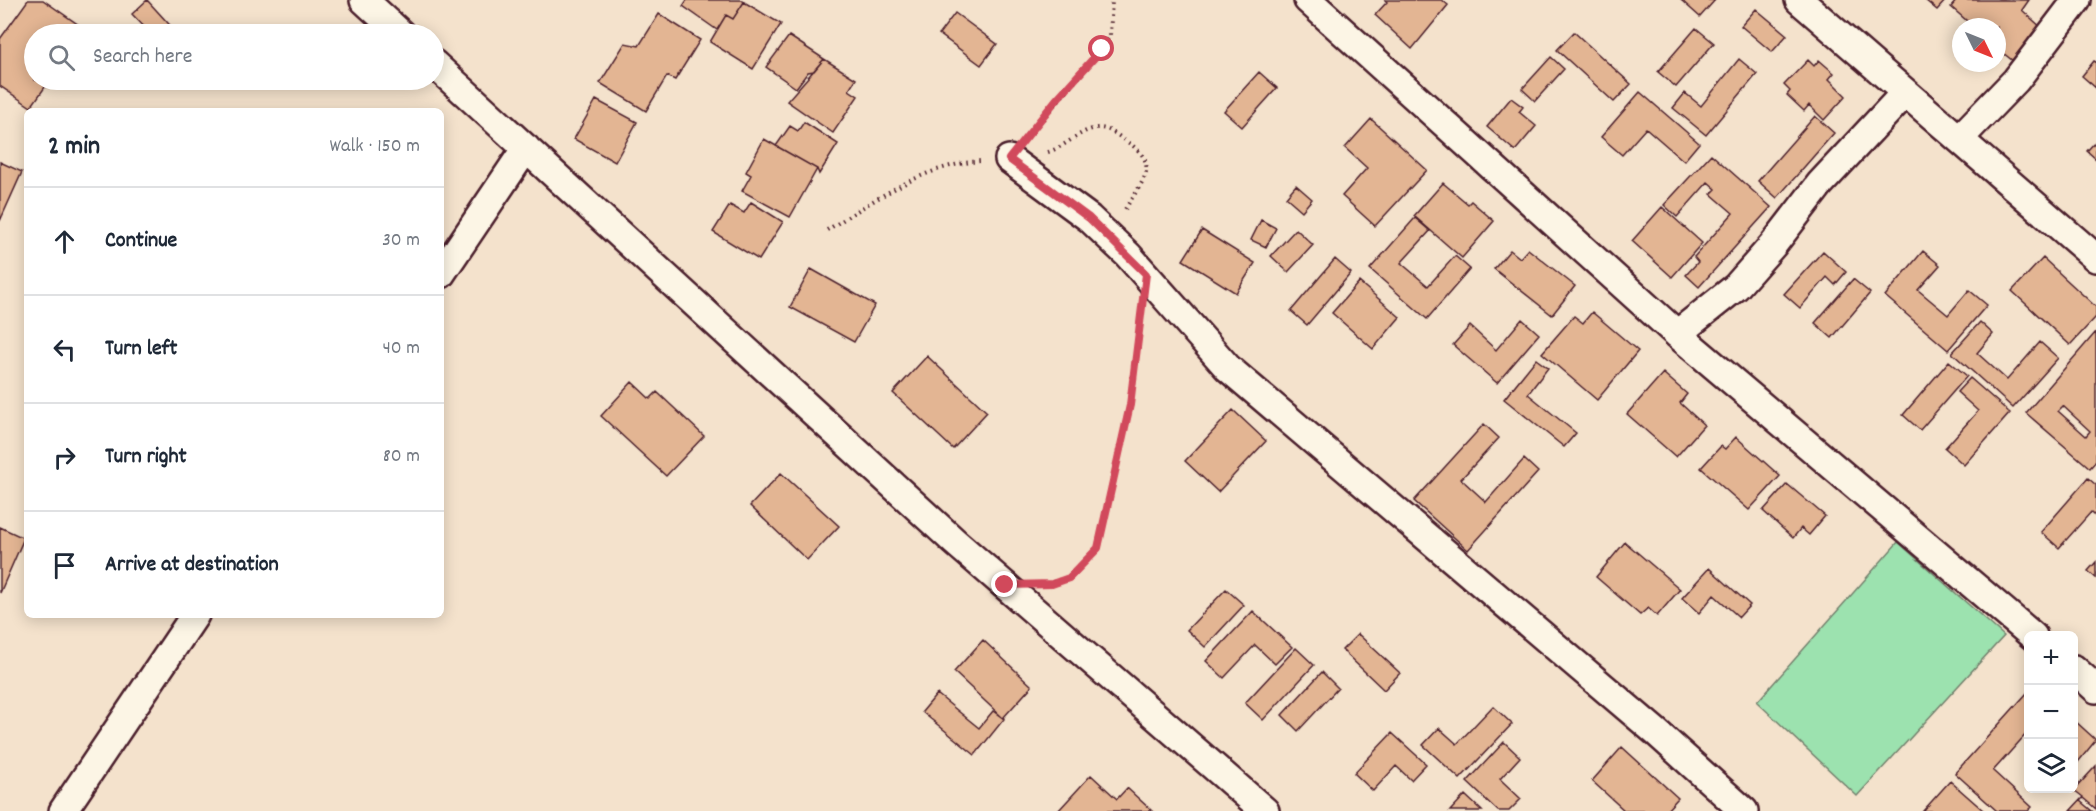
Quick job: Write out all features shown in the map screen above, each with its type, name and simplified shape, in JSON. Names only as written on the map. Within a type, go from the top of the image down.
[{"type":"street","points":[[364,0],[391,24]]},
{"type":"street","points":[[1308,0],[1677,334],[2027,631]]},
{"type":"street","points":[[1799,0],[2096,258]]},
{"type":"street","points":[[1959,139],[2016,80],[2078,0]]},
{"type":"street","points":[[444,73],[769,374],[1005,585],[1265,811]]},
{"type":"street","points":[[1677,334],[1736,287],[1773,245],[1820,184],[1905,93]]},
{"type":"street","points":[[444,270],[526,148]]},
{"type":"street","points":[[1009,159],[1089,218],[1146,274],[1228,368],[1656,732],[1744,811]]},
{"type":"street","points":[[63,811],[193,618]]},
{"type":"street","points":[[2078,673],[2096,688]]},
{"type":"path","points":[[1009,159],[1056,100],[1102,49],[1110,35],[1112,0]]},
{"type":"path","points":[[1005,585],[1052,584],[1069,578],[1098,548],[1130,405],[1146,274]]},
{"type":"green space","points":[[1898,542],[2004,636],[1857,796],[1757,702]]},
{"type":"building","points":[[28,0],[43,0],[77,24],[24,24],[24,90],[43,90],[31,107],[0,86],[0,39]]},
{"type":"building","points":[[147,0],[169,24],[142,24],[132,14]]},
{"type":"building","points":[[687,0],[742,0],[744,2],[733,19],[726,15],[717,30],[683,6]]},
{"type":"building","points":[[1385,0],[1442,0],[1448,5],[1412,49],[1375,15],[1387,2]]},
{"type":"building","points":[[1681,0],[1715,0],[1700,17]]},
{"type":"building","points":[[1925,0],[1946,0],[1937,10]]},
{"type":"building","points":[[1957,0],[2029,0],[2022,10],[2043,29],[2013,61],[2006,55],[2006,18],[1964,18],[1951,7]]},
{"type":"building","points":[[744,2],[781,24],[753,69],[710,42],[726,15],[733,19]]},
{"type":"building","points":[[1756,9],[1787,35],[1772,52],[1741,26]]},
{"type":"building","points":[[955,13],[997,44],[981,65],[939,34]]},
{"type":"building","points":[[659,14],[700,40],[675,80],[667,76],[646,111],[600,83],[625,43],[639,46]]},
{"type":"building","points":[[1696,28],[1714,43],[1676,87],[1658,72]]},
{"type":"building","points":[[1574,32],[1631,84],[1614,102],[1557,50]]},
{"type":"building","points":[[789,36],[824,59],[814,71],[808,72],[796,88],[766,67]]},
{"type":"building","points":[[1551,57],[1564,69],[1535,101],[1522,89]]},
{"type":"building","points":[[824,59],[856,79],[849,90],[858,96],[833,133],[787,101]]},
{"type":"building","points":[[1739,59],[1757,74],[1706,135],[1673,108],[1685,93],[1701,106]]},
{"type":"building","points":[[1808,60],[1814,66],[1819,60],[1834,73],[1829,79],[1846,96],[1824,120],[1809,105],[1804,111],[1787,95],[1790,91],[1784,85]]},
{"type":"building","points":[[2094,61],[2096,62],[2096,88],[2082,76]]},
{"type":"building","points":[[1259,72],[1277,88],[1242,127],[1224,111]]},
{"type":"building","points":[[1640,92],[1699,143],[1684,161],[1646,128],[1622,155],[1601,137]]},
{"type":"building","points":[[1511,98],[1523,107],[1519,112],[1536,126],[1515,151],[1487,127]]},
{"type":"building","points":[[596,100],[637,122],[615,162],[574,139]]},
{"type":"building","points":[[1815,116],[1834,133],[1777,198],[1758,181]]},
{"type":"building","points":[[1371,119],[1427,170],[1375,226],[1342,196],[1367,168],[1345,148]]},
{"type":"building","points":[[804,122],[838,144],[819,174],[817,169],[776,146],[790,126],[798,131]]},
{"type":"building","points":[[764,139],[817,169],[790,217],[742,191],[751,175],[746,172]]},
{"type":"building","points":[[2096,141],[2096,159],[2087,151]]},
{"type":"building","points":[[1711,154],[1771,207],[1699,287],[1686,275],[1698,262],[1694,257],[1733,213],[1711,194],[1716,189],[1708,182],[1677,217],[1664,205]]},
{"type":"building","points":[[0,162],[22,172],[0,221]]},
{"type":"building","points":[[1443,183],[1468,204],[1471,201],[1494,221],[1462,258],[1414,216]]},
{"type":"building","points":[[1296,185],[1312,199],[1302,211],[1286,197]]},
{"type":"building","points":[[751,202],[783,222],[759,260],[713,232],[730,205],[744,213]]},
{"type":"building","points":[[1662,207],[1702,243],[1672,277],[1632,241]]},
{"type":"building","points":[[1415,218],[1430,231],[1401,263],[1428,286],[1455,256],[1470,269],[1427,319],[1370,269]]},
{"type":"building","points":[[1261,220],[1276,228],[1266,247],[1251,240]]},
{"type":"building","points":[[1296,229],[1313,245],[1288,272],[1271,256]]},
{"type":"building","points":[[1202,230],[1255,263],[1236,293],[1183,260]]},
{"type":"building","points":[[1528,249],[1575,286],[1552,315],[1494,269],[1510,250],[1520,258]]},
{"type":"building","points":[[1823,251],[1846,272],[1835,285],[1827,277],[1800,308],[1784,294]]},
{"type":"building","points":[[1923,251],[1940,265],[1918,290],[1948,315],[1969,290],[1987,305],[1948,350],[1885,296]]},
{"type":"building","points":[[2043,258],[2096,307],[2096,317],[2070,345],[2012,291]]},
{"type":"building","points":[[1335,259],[1351,273],[1307,325],[1291,311]]},
{"type":"building","points":[[811,269],[875,305],[854,342],[790,307]]},
{"type":"building","points":[[1853,279],[1870,293],[1832,338],[1815,323]]},
{"type":"building","points":[[1359,282],[1400,317],[1373,349],[1332,313]]},
{"type":"building","points":[[1592,312],[1638,351],[1597,400],[1542,353],[1574,316],[1583,323]]},
{"type":"building","points":[[1522,319],[1539,334],[1497,383],[1453,345],[1470,326],[1496,350]]},
{"type":"building","points":[[1980,322],[1993,334],[1977,353],[2007,380],[2040,342],[2058,358],[2013,408],[1952,353]]},
{"type":"building","points":[[2096,332],[2096,461],[2090,468],[2026,413]],"holes":[[[2063,406],[2090,431],[2086,436],[2058,411]]]},
{"type":"building","points":[[927,356],[987,412],[953,449],[893,393]]},
{"type":"building","points":[[1536,359],[1548,368],[1528,394],[1576,433],[1564,447],[1504,399]]},
{"type":"building","points":[[1949,361],[1967,376],[1920,430],[1903,415]]},
{"type":"building","points":[[1663,373],[1687,394],[1680,403],[1704,425],[1676,457],[1627,414]]},
{"type":"building","points":[[1970,378],[2010,413],[1964,465],[1945,448],[1978,411],[1957,392]]},
{"type":"building","points":[[632,382],[650,399],[657,392],[704,436],[666,476],[601,416]]},
{"type":"building","points":[[1233,410],[1266,441],[1218,492],[1185,461]]},
{"type":"building","points":[[1484,424],[1499,438],[1461,479],[1486,502],[1524,459],[1538,472],[1468,550],[1414,501]]},
{"type":"building","points":[[1736,437],[1780,476],[1749,510],[1701,468],[1721,446],[1725,449]]},
{"type":"building","points":[[781,473],[839,526],[807,560],[750,506]]},
{"type":"building","points":[[2088,478],[2096,485],[2096,517],[2091,512],[2059,548],[2041,532]]},
{"type":"building","points":[[1787,484],[1825,516],[1809,535],[1801,528],[1793,538],[1763,511]]},
{"type":"building","points":[[0,527],[24,538],[0,593]]},
{"type":"building","points":[[1625,542],[1680,589],[1657,616],[1648,608],[1640,615],[1596,577]]},
{"type":"building","points":[[2096,562],[2096,578],[2088,571]]},
{"type":"building","points":[[1709,568],[1750,605],[1739,617],[1714,595],[1699,613],[1682,598]]},
{"type":"building","points":[[1226,589],[1244,605],[1205,647],[1187,630]]},
{"type":"building","points":[[1253,611],[1292,647],[1275,664],[1255,645],[1224,678],[1206,661]]},
{"type":"building","points":[[1358,634],[1400,673],[1384,690],[1342,650]]},
{"type":"building","points":[[983,640],[1032,686],[1003,718],[954,672]]},
{"type":"building","points":[[1296,648],[1314,665],[1263,720],[1245,703]]},
{"type":"building","points":[[1322,672],[1338,688],[1298,731],[1282,715]]},
{"type":"building","points":[[937,694],[979,728],[993,711],[1004,719],[975,755],[922,712]]},
{"type":"building","points":[[2024,696],[2024,736],[1993,771],[2032,807],[2028,811],[1997,811],[1955,773]]},
{"type":"building","points":[[1493,706],[1512,724],[1460,779],[1423,745],[1439,728],[1457,744]]},
{"type":"building","points":[[2078,724],[2096,740],[2078,762]]},
{"type":"building","points":[[1392,733],[1426,764],[1411,780],[1396,766],[1373,791],[1354,773]]},
{"type":"building","points":[[1504,742],[1520,757],[1500,779],[1521,799],[1509,811],[1498,811],[1467,782]]},
{"type":"building","points":[[1622,747],[1678,798],[1666,811],[1625,811],[1592,781]]},
{"type":"building","points":[[2096,766],[2096,809],[2083,798],[2080,801],[2092,811],[2070,811],[2083,797],[2078,793],[2078,786]]},
{"type":"building","points":[[1091,775],[1117,799],[1127,788],[1152,811],[1058,811]]},
{"type":"building","points":[[1950,781],[1984,811],[1923,811]]},
{"type":"building","points":[[1465,795],[1482,811],[1450,811]]},
{"type":"route","points":[[1005,585],[1052,584],[1069,578],[1098,548],[1130,405],[1146,274],[1089,218],[1009,159],[1056,100],[1102,49]]}]
